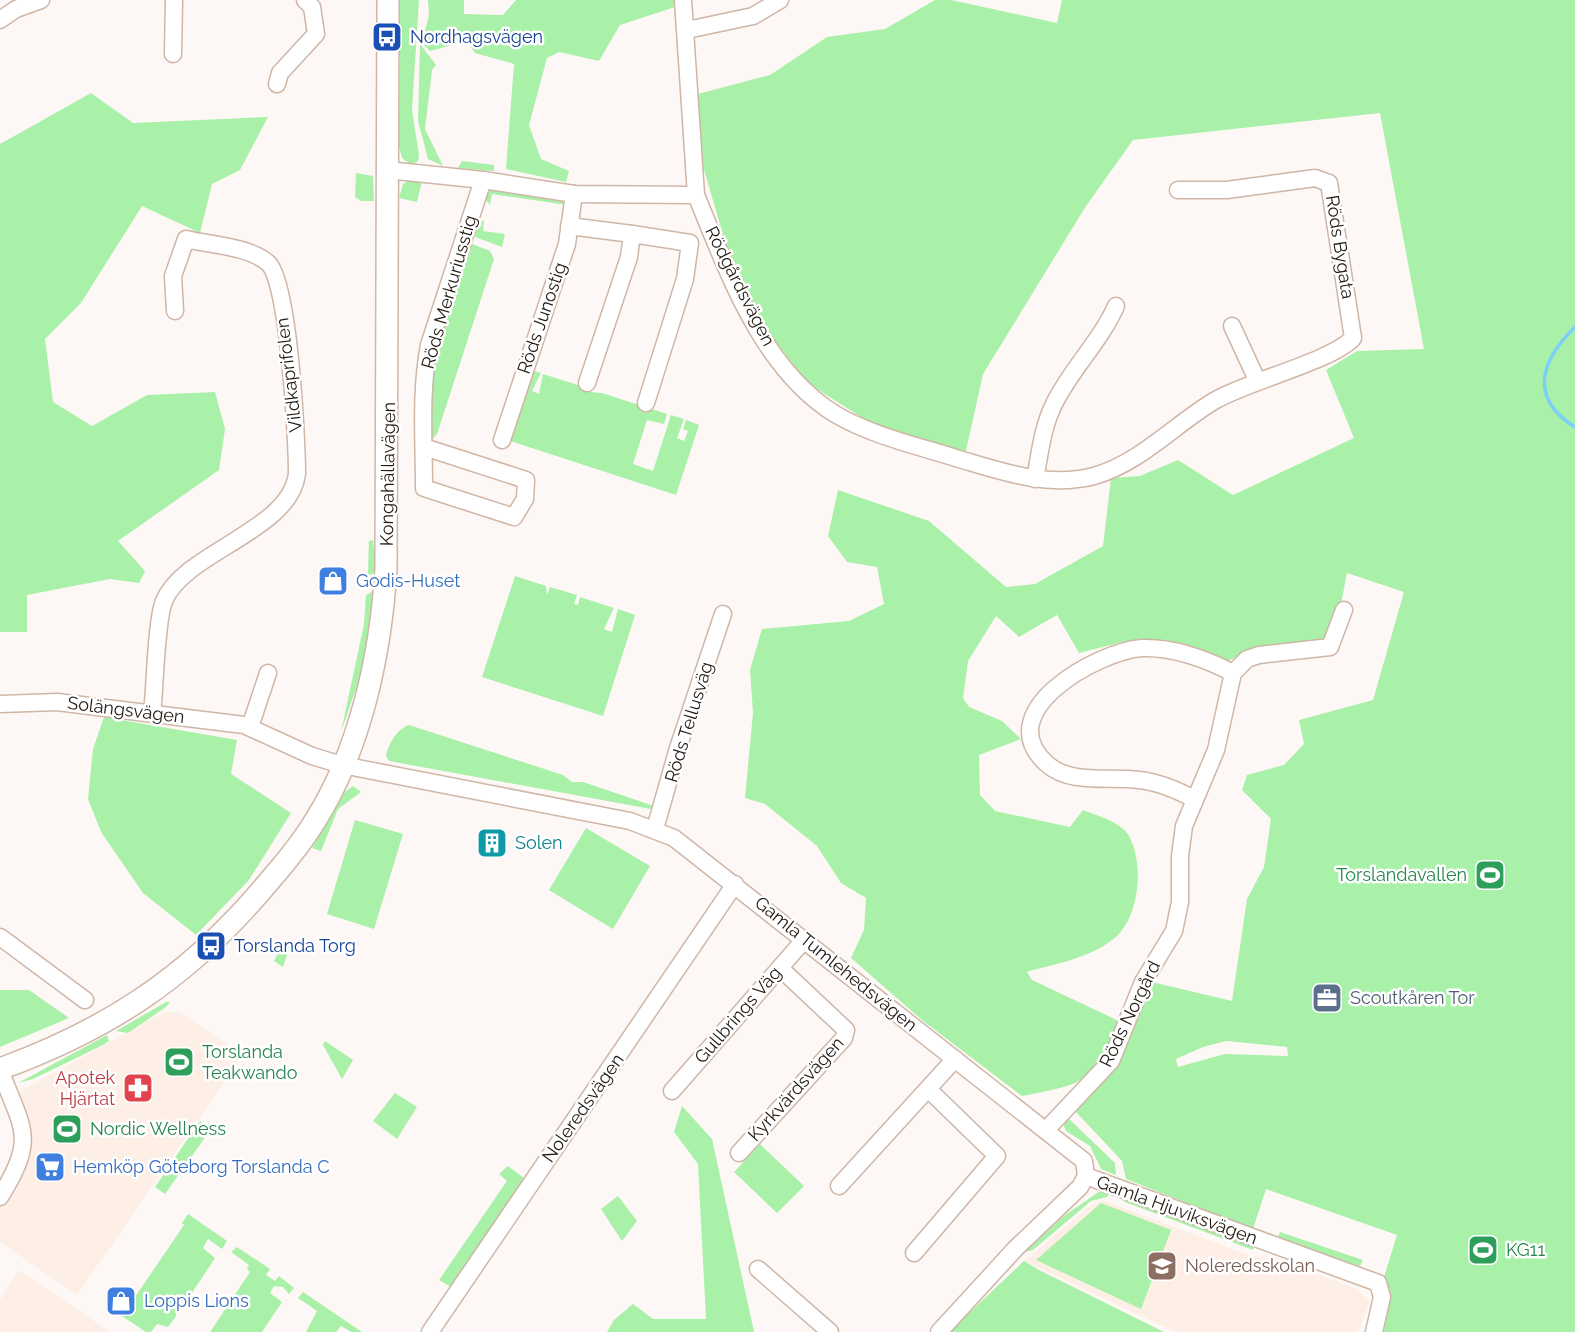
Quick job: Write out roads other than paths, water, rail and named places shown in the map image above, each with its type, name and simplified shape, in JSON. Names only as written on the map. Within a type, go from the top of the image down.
[{"type":"street","points":[[0,20],[16,9],[41,0]]},
{"type":"street","points":[[173,54],[174,0]]},
{"type":"street","points":[[277,84],[280,73],[316,34],[312,7],[305,0]]},
{"type":"street","name":"Kongahällavägen","points":[[0,1070],[58,1047],[105,1023],[153,993],[211,946],[303,839],[322,809],[342,765],[374,661],[385,591],[389,477],[388,0]]},
{"type":"street","points":[[387,170],[483,180],[574,194],[696,195],[683,0]]},
{"type":"street","points":[[687,30],[753,16],[780,0]]},
{"type":"street","name":"Röds Bygata","points":[[1178,190],[1227,190],[1315,178],[1329,183],[1353,338]]},
{"type":"street","name":"Röds Merkuriusstig","points":[[424,447],[526,480],[525,499],[514,517],[424,488],[421,404],[429,345],[483,180]]},
{"type":"street","name":"Röds Junostig","points":[[502,440],[567,244],[574,194]]},
{"type":"street","name":"Rödgårdsvägen","points":[[696,195],[757,326],[774,355],[805,392],[836,414],[877,432],[996,470],[1035,479],[1058,481],[1107,471],[1152,446],[1214,401],[1257,380],[1340,348],[1353,338]]},
{"type":"street","points":[[569,226],[690,243],[685,279],[646,403]]},
{"type":"street","points":[[587,383],[629,257],[632,234]]},
{"type":"street","name":"Vildkaprifolen","points":[[152,713],[164,601],[183,578],[281,509],[296,486],[297,474],[295,392],[279,291],[271,265],[261,257],[186,240],[173,276],[175,311]]},
{"type":"street","points":[[1035,479],[1045,427],[1052,407],[1104,331],[1116,306]]},
{"type":"street","points":[[1232,326],[1257,380]]},
{"type":"street","points":[[1194,799],[1152,782],[1072,776],[1057,770],[1039,755],[1032,741],[1034,713],[1056,687],[1076,671],[1119,653],[1142,648],[1164,650],[1209,661],[1233,673],[1247,659],[1259,654],[1330,647],[1343,610]]},
{"type":"street","name":"Röds Tellusväg","points":[[656,829],[678,748],[723,614]]},
{"type":"street","points":[[250,727],[268,673]]},
{"type":"street","name":"Röds Norgård","points":[[1046,1130],[1111,1061],[1143,982],[1174,931],[1180,902],[1181,845],[1194,799],[1224,725],[1233,673]]},
{"type":"street","name":"Solängsvägen","points":[[0,705],[57,702],[250,727],[312,756],[342,765]]},
{"type":"street","name":"Gamla Tumlehedsvägen","points":[[342,765],[630,821],[674,838],[1084,1161],[1086,1176]]},
{"type":"street","name":"Noleredsvägen","points":[[430,1332],[734,884]]},
{"type":"street","points":[[0,937],[85,1000]]},
{"type":"street","name":"Gullbrings Väg","points":[[672,1091],[805,939]]},
{"type":"street","name":"Kyrkvärdsvägen","points":[[739,1153],[844,1038],[846,1030],[844,1025],[780,968]]},
{"type":"street","points":[[839,1186],[955,1059]]},
{"type":"street","points":[[0,1070],[20,1121],[24,1149],[0,1197]]},
{"type":"street","points":[[914,1253],[998,1156],[928,1089]]},
{"type":"street","points":[[939,1332],[1016,1248],[1080,1187],[1086,1176]]},
{"type":"street","name":"Gamla Hjuviksvägen","points":[[1086,1176],[1378,1283],[1383,1291],[1374,1332]]},
{"type":"street","points":[[758,1269],[830,1332]]},
{"type":"waterway","points":[[1575,327],[1554,352],[1545,378],[1545,391],[1550,404],[1575,427]]},
{"type":"place","name":"Nordhagsvägen","points":[[387,37]]},
{"type":"place","name":"Godis-Huset","points":[[333,581]]},
{"type":"place","name":"Solen","points":[[492,843]]},
{"type":"place","name":"Torslandavallen","points":[[1490,875]]},
{"type":"place","name":"Torslanda Torg","points":[[211,946]]},
{"type":"place","name":"Scoutkåren Tor","points":[[1327,998]]},
{"type":"place","name":"Torslanda Teakwando","points":[[179,1062]]},
{"type":"place","name":"Apotek Hjärtat","points":[[138,1088]]},
{"type":"place","name":"Nordic Wellness","points":[[67,1129]]},
{"type":"place","name":"Hemköp Göteborg Torslanda C","points":[[50,1167]]},
{"type":"place","name":"KG11","points":[[1483,1250]]},
{"type":"place","name":"Noleredsskolan","points":[[1162,1266]]},
{"type":"place","name":"Loppis Lions","points":[[121,1301]]}]
